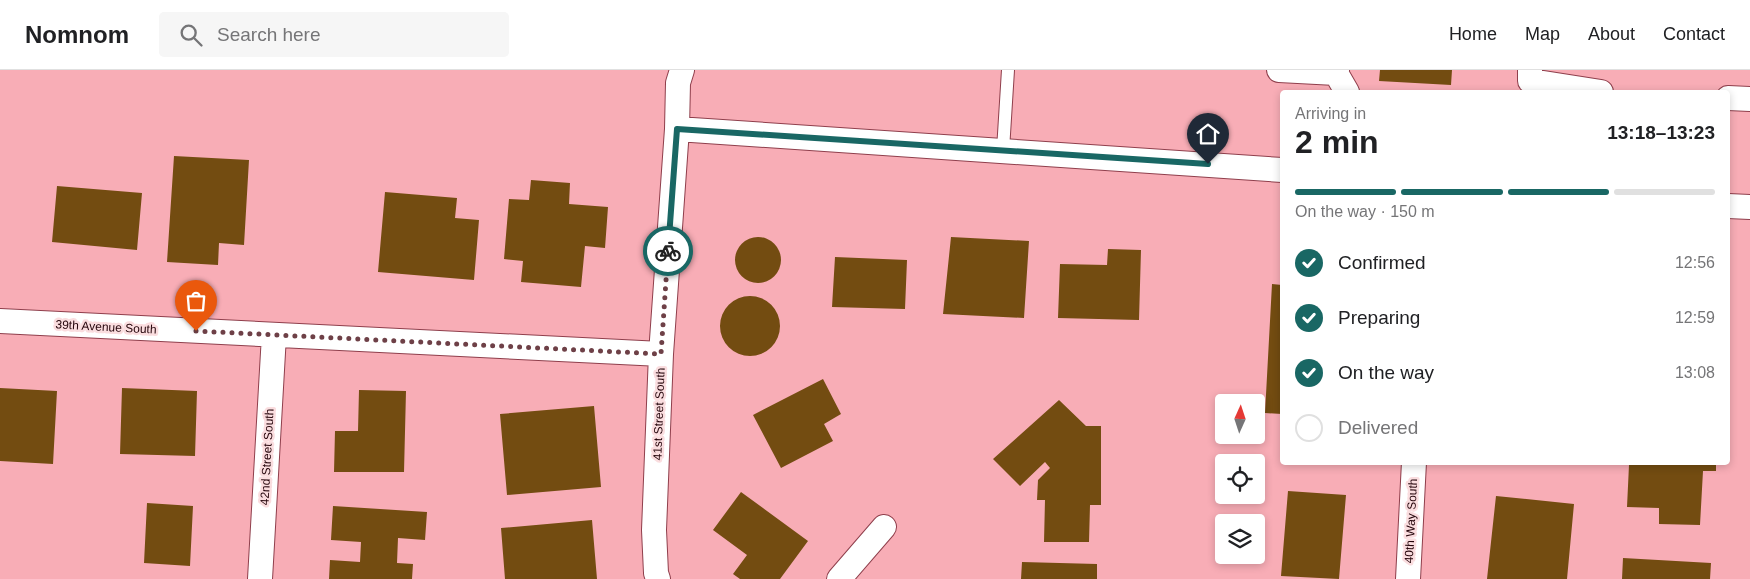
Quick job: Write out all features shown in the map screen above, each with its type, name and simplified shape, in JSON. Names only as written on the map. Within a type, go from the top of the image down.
[{"type":"street","name":"41st Street South","points":[[658,579],[656,573],[654,530],[661,354],[677,129],[678,83],[682,70]]},
{"type":"street","points":[[1278,70],[1340,78]]},
{"type":"street","points":[[1530,75],[1593,90]]},
{"type":"street","points":[[1730,98],[1750,99]]},
{"type":"street","points":[[677,129],[1280,170]]},
{"type":"street","points":[[1730,206],[1750,207]]},
{"type":"street","name":"39th Avenue South","points":[[0,321],[661,354]]},
{"type":"street","name":"42nd Street South","points":[[260,579],[274,335]]},
{"type":"street","name":"40th Way South","points":[[1408,579],[1414,465]]},
{"type":"street","points":[[839,579],[884,527]]},
{"type":"lane","points":[[1003,150],[1008,70]]},
{"type":"building","points":[[1380,70],[1452,70],[1451,85],[1379,81]]},
{"type":"building","points":[[174,156],[249,160],[244,245],[219,243],[218,265],[167,262]]},
{"type":"building","points":[[531,180],[570,183],[569,204],[608,207],[605,248],[585,246],[581,287],[521,282],[523,261],[504,259],[509,199],[529,200]]},
{"type":"building","points":[[57,186],[142,193],[137,250],[52,242]]},
{"type":"building","points":[[385,192],[457,198],[455,218],[479,220],[474,280],[378,272]]},
{"type":"building","points":[[753,237],[763,237],[777,247],[781,260],[777,273],[771,279],[763,283],[753,283],[739,273],[735,265],[735,255],[745,241]]},
{"type":"building","points":[[951,237],[1029,241],[1024,318],[943,314]]},
{"type":"building","points":[[1108,249],[1141,250],[1139,320],[1058,318],[1060,264],[1107,265]]},
{"type":"building","points":[[835,257],[907,260],[905,309],[832,307]]},
{"type":"building","points":[[1272,284],[1280,285],[1280,414],[1265,413]]},
{"type":"building","points":[[750,296],[767,301],[775,309],[780,326],[775,343],[767,351],[750,356],[733,351],[725,343],[720,326],[725,309],[733,301]]},
{"type":"building","points":[[823,379],[841,414],[824,424],[833,441],[781,468],[753,415]]},
{"type":"building","points":[[0,388],[57,391],[53,464],[0,461]]},
{"type":"building","points":[[122,388],[197,391],[195,456],[120,454]]},
{"type":"building","points":[[359,390],[406,391],[404,472],[334,472],[335,431],[358,431]]},
{"type":"building","points":[[1059,400],[1086,426],[1101,426],[1101,505],[1090,505],[1089,542],[1044,542],[1045,500],[1037,500],[1038,480],[1050,468],[1045,462],[1020,486],[993,459]]},
{"type":"building","points":[[594,406],[601,487],[507,495],[500,414]]},
{"type":"building","points":[[1629,465],[1716,465],[1716,471],[1703,471],[1700,525],[1659,524],[1659,508],[1627,507]]},
{"type":"building","points":[[1288,491],[1346,495],[1339,579],[1281,576]]},
{"type":"building","points":[[741,492],[808,541],[780,579],[740,579],[733,574],[747,555],[713,530]]},
{"type":"building","points":[[1496,496],[1574,504],[1567,579],[1487,579]]},
{"type":"building","points":[[147,503],[193,506],[190,566],[144,563]]},
{"type":"building","points":[[333,506],[427,512],[425,540],[398,538],[397,563],[413,564],[412,579],[329,579],[330,560],[360,562],[361,542],[331,540]]},
{"type":"building","points":[[592,520],[597,579],[505,579],[501,528]]},
{"type":"building","points":[[1623,558],[1711,563],[1710,579],[1622,579]]},
{"type":"building","points":[[1022,562],[1097,564],[1097,579],[1021,579]]},
{"type":"way so far","points":[[196,331],[661,354],[668,251]]},
{"type":"route","points":[[668,251],[677,129],[1208,164]]}]
